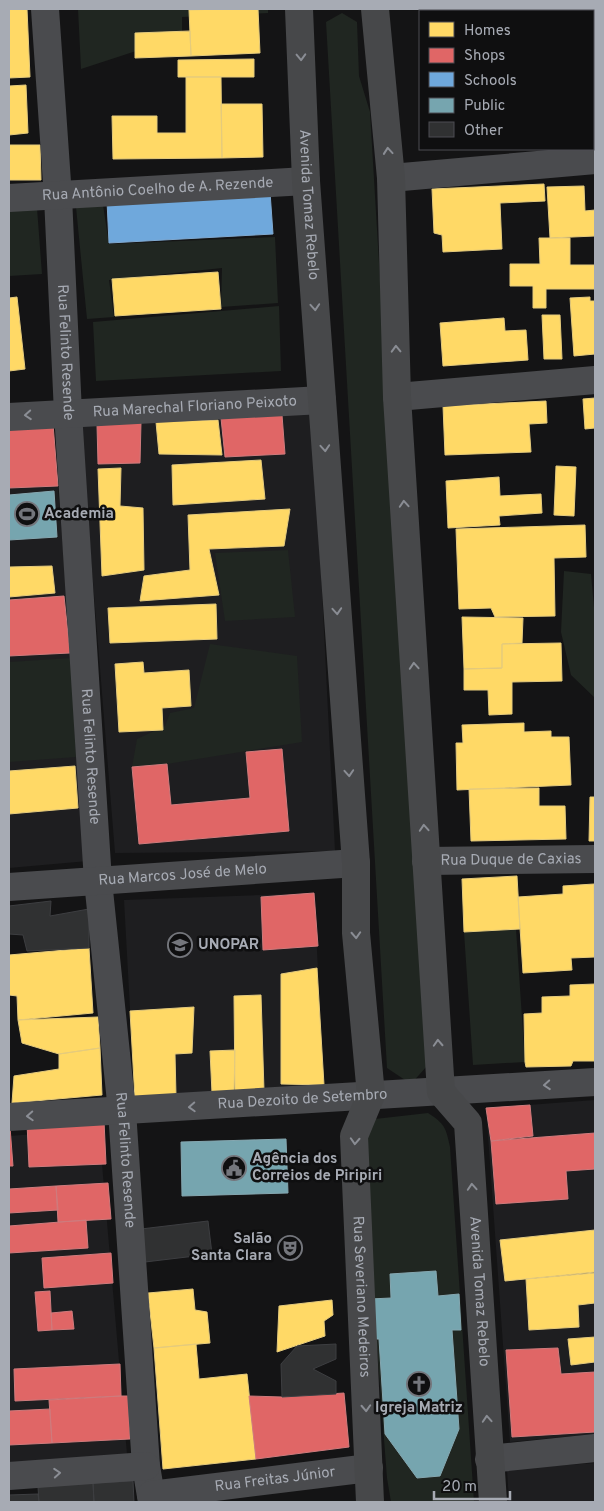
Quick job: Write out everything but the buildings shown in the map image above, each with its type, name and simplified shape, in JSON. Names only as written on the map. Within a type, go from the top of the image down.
[{"type":"main road","points":[[375,9],[391,178],[397,397],[441,1092]]},
{"type":"main road","name":"Avenida Tomaz Rebelo","points":[[306,14],[306,181],[356,863],[356,933],[371,1095]]},
{"type":"main road","name":"Avenida Tomaz Rebelo","points":[[441,1092],[468,1123],[492,1502]]},
{"type":"main road","name":"Rua Severiano Medeiros","points":[[370,1502],[354,1136],[371,1095]]},
{"type":"street","name":"Rua Felinto Resende","points":[[45,9],[58,196],[68,413],[98,881],[122,1110],[146,1466],[151,1499]]},
{"type":"street","points":[[391,178],[595,160]]},
{"type":"street","name":"Rua Antônio Coelho de A. Rezende","points":[[9,198],[306,181]]},
{"type":"street","points":[[397,397],[595,380]]},
{"type":"street","name":"Rua Marechal Floriano Peixoto","points":[[9,417],[322,400]]},
{"type":"street","name":"Rua Duque de Caxias","points":[[426,861],[595,859]]},
{"type":"street","name":"Rua Marcos José de Melo","points":[[9,887],[356,863]]},
{"type":"street","name":"Rua Dezoito de Setembro","points":[[9,1117],[595,1082]]},
{"type":"street","points":[[489,1459],[595,1448]]},
{"type":"street","points":[[9,1476],[146,1466]]},
{"type":"street","name":"Rua Freitas Júnior","points":[[151,1499],[369,1468]]},
{"type":"shaded area","points":[[78,9],[268,9],[268,13],[182,17],[182,36],[81,69]]},
{"type":"shaded area","points":[[342,13],[357,22],[359,76],[370,112],[427,1066],[411,1084],[387,1068],[326,22]]},
{"type":"shaded area","points":[[103,205],[109,244],[275,237],[278,303],[221,307],[222,268],[109,280],[114,317],[87,319],[76,207]]},
{"type":"shaded area","points":[[37,208],[42,274],[9,276],[9,210]]},
{"type":"shaded area","points":[[279,306],[281,371],[96,381],[93,322]]},
{"type":"shaded area","points":[[313,412],[335,851],[115,853],[80,422]]},
{"type":"shaded area","points":[[53,424],[88,861],[9,868],[9,427]]},
{"type":"shaded area","points":[[288,550],[295,617],[225,621],[215,553]]},
{"type":"shaded area","points":[[564,571],[591,574],[595,618],[595,698],[571,675],[561,632]]},
{"type":"shaded area","points":[[210,644],[297,656],[302,742],[167,764],[132,767],[137,739],[165,726],[170,713],[194,708]]},
{"type":"shaded area","points":[[71,658],[76,757],[9,762],[9,662]]},
{"type":"shaded area","points":[[314,893],[324,1085],[135,1099],[124,900]]},
{"type":"shaded area","points":[[516,929],[525,1062],[473,1065],[464,932]]},
{"type":"shaded area","points":[[595,1100],[595,1434],[510,1442],[486,1108]]},
{"type":"shaded area","points":[[428,1113],[444,1127],[450,1147],[474,1502],[391,1502],[387,1478],[361,1138],[375,1119]]},
{"type":"shaded area","points":[[99,1129],[127,1454],[9,1463],[9,1136]]},
{"type":"shaded area","points":[[595,1463],[595,1502],[509,1502],[507,1469]]},
{"type":"place","name":"Academia","points":[[27,514]]},
{"type":"place","name":"UNOPAR","points":[[180,945]]},
{"type":"place","name":"Agência dos Correios de Piripiri","points":[[234,1168]]},
{"type":"place","name":"Salão Santa Clara","points":[[290,1248]]},
{"type":"place","name":"Igreja Matriz","points":[[419,1384]]}]
